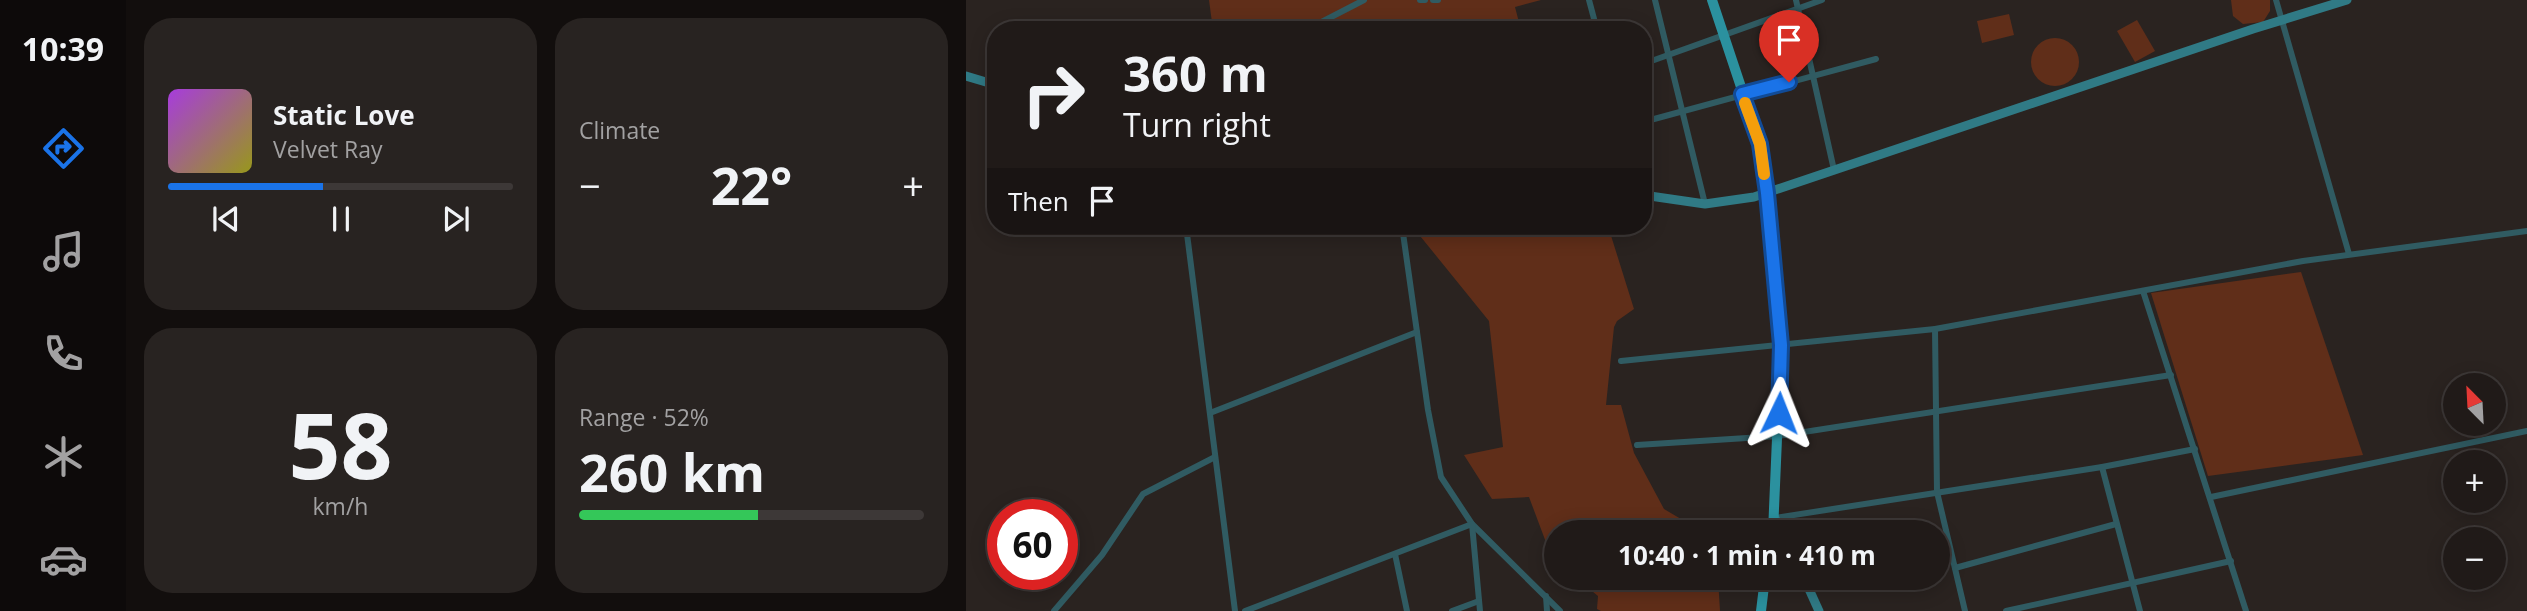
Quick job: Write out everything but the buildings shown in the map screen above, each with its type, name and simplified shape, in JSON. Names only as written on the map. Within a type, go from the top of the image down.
[{"type":"main road","points":[[1712,0],[1760,144],[1767,193],[1781,345],[1775,518]]},
{"type":"main road","points":[[1761,611],[1764,590]]},
{"type":"street","points":[[1323,21],[1364,0]]},
{"type":"street","points":[[1420,0],[1425,0]]},
{"type":"street","points":[[1433,0],[1438,0]]},
{"type":"street","points":[[1589,0],[1595,21]]},
{"type":"street","points":[[1655,0],[1705,204]]},
{"type":"street","points":[[1796,0],[1834,170]]},
{"type":"street","points":[[1652,61],[1822,0]]},
{"type":"street","points":[[2276,0],[2349,254]]},
{"type":"street","points":[[1652,196],[1705,204],[1767,193],[2347,0]]},
{"type":"street","points":[[1652,119],[1876,59]]},
{"type":"street","points":[[966,76],[987,82]]},
{"type":"street","points":[[1621,361],[1935,329],[2349,254],[2430,246],[2527,231]]},
{"type":"street","points":[[1187,235],[1235,611]]},
{"type":"street","points":[[1403,235],[1441,477],[1472,524],[1560,611]]},
{"type":"street","points":[[2143,291],[2246,611]]},
{"type":"street","points":[[1935,329],[1937,492],[1965,611]]},
{"type":"street","points":[[1210,413],[1417,332]]},
{"type":"street","points":[[1637,445],[1778,436],[2171,375]]},
{"type":"street","points":[[2211,497],[2527,431]]},
{"type":"street","points":[[1775,518],[2102,467],[2195,449]]},
{"type":"street","points":[[1054,611],[1102,555],[1143,494],[1215,457]]},
{"type":"street","points":[[2102,467],[2140,611]]},
{"type":"street","points":[[1245,611],[1472,524]]},
{"type":"street","points":[[1472,524],[1480,611]]},
{"type":"street","points":[[1955,568],[2116,524]]},
{"type":"street","points":[[1395,554],[1407,611]]},
{"type":"street","points":[[2006,611],[2231,561]]},
{"type":"street","points":[[1809,590],[1819,611]]},
{"type":"street","points":[[1546,596],[1547,611]]},
{"type":"street","points":[[1452,611],[1479,601]]},
{"type":"shaded area","points":[[1209,0],[1541,0],[1515,7],[1519,21],[1212,21]]},
{"type":"shaded area","points":[[2231,0],[2270,0],[2270,11],[2263,22],[2243,24],[2233,16]]},
{"type":"shaded area","points":[[2009,14],[2014,35],[1982,43],[1977,21]]},
{"type":"shaded area","points":[[2137,20],[2155,51],[2135,62],[2117,31]]},
{"type":"shaded area","points":[[2055,38],[2072,45],[2079,62],[2072,79],[2055,86],[2038,79],[2031,62],[2038,45]]},
{"type":"shaded area","points":[[1419,235],[1611,235],[1634,309],[1617,321],[1614,327],[1606,405],[1621,405],[1634,453],[1664,509],[1683,520],[1544,520],[1544,537],[1529,497],[1492,499],[1464,455],[1503,447],[1489,321]]},
{"type":"shaded area","points":[[2301,272],[2363,455],[2208,476],[2151,293]]},
{"type":"shaded area","points":[[1591,590],[1719,590],[1720,611],[1601,611],[1597,609],[1598,596]]},
{"type":"slow traffic","points":[[1745,103],[1760,144],[1764,174]]},
{"type":"route","points":[[1779,413],[1781,345],[1767,193],[1760,144],[1742,94],[1789,82]]}]
